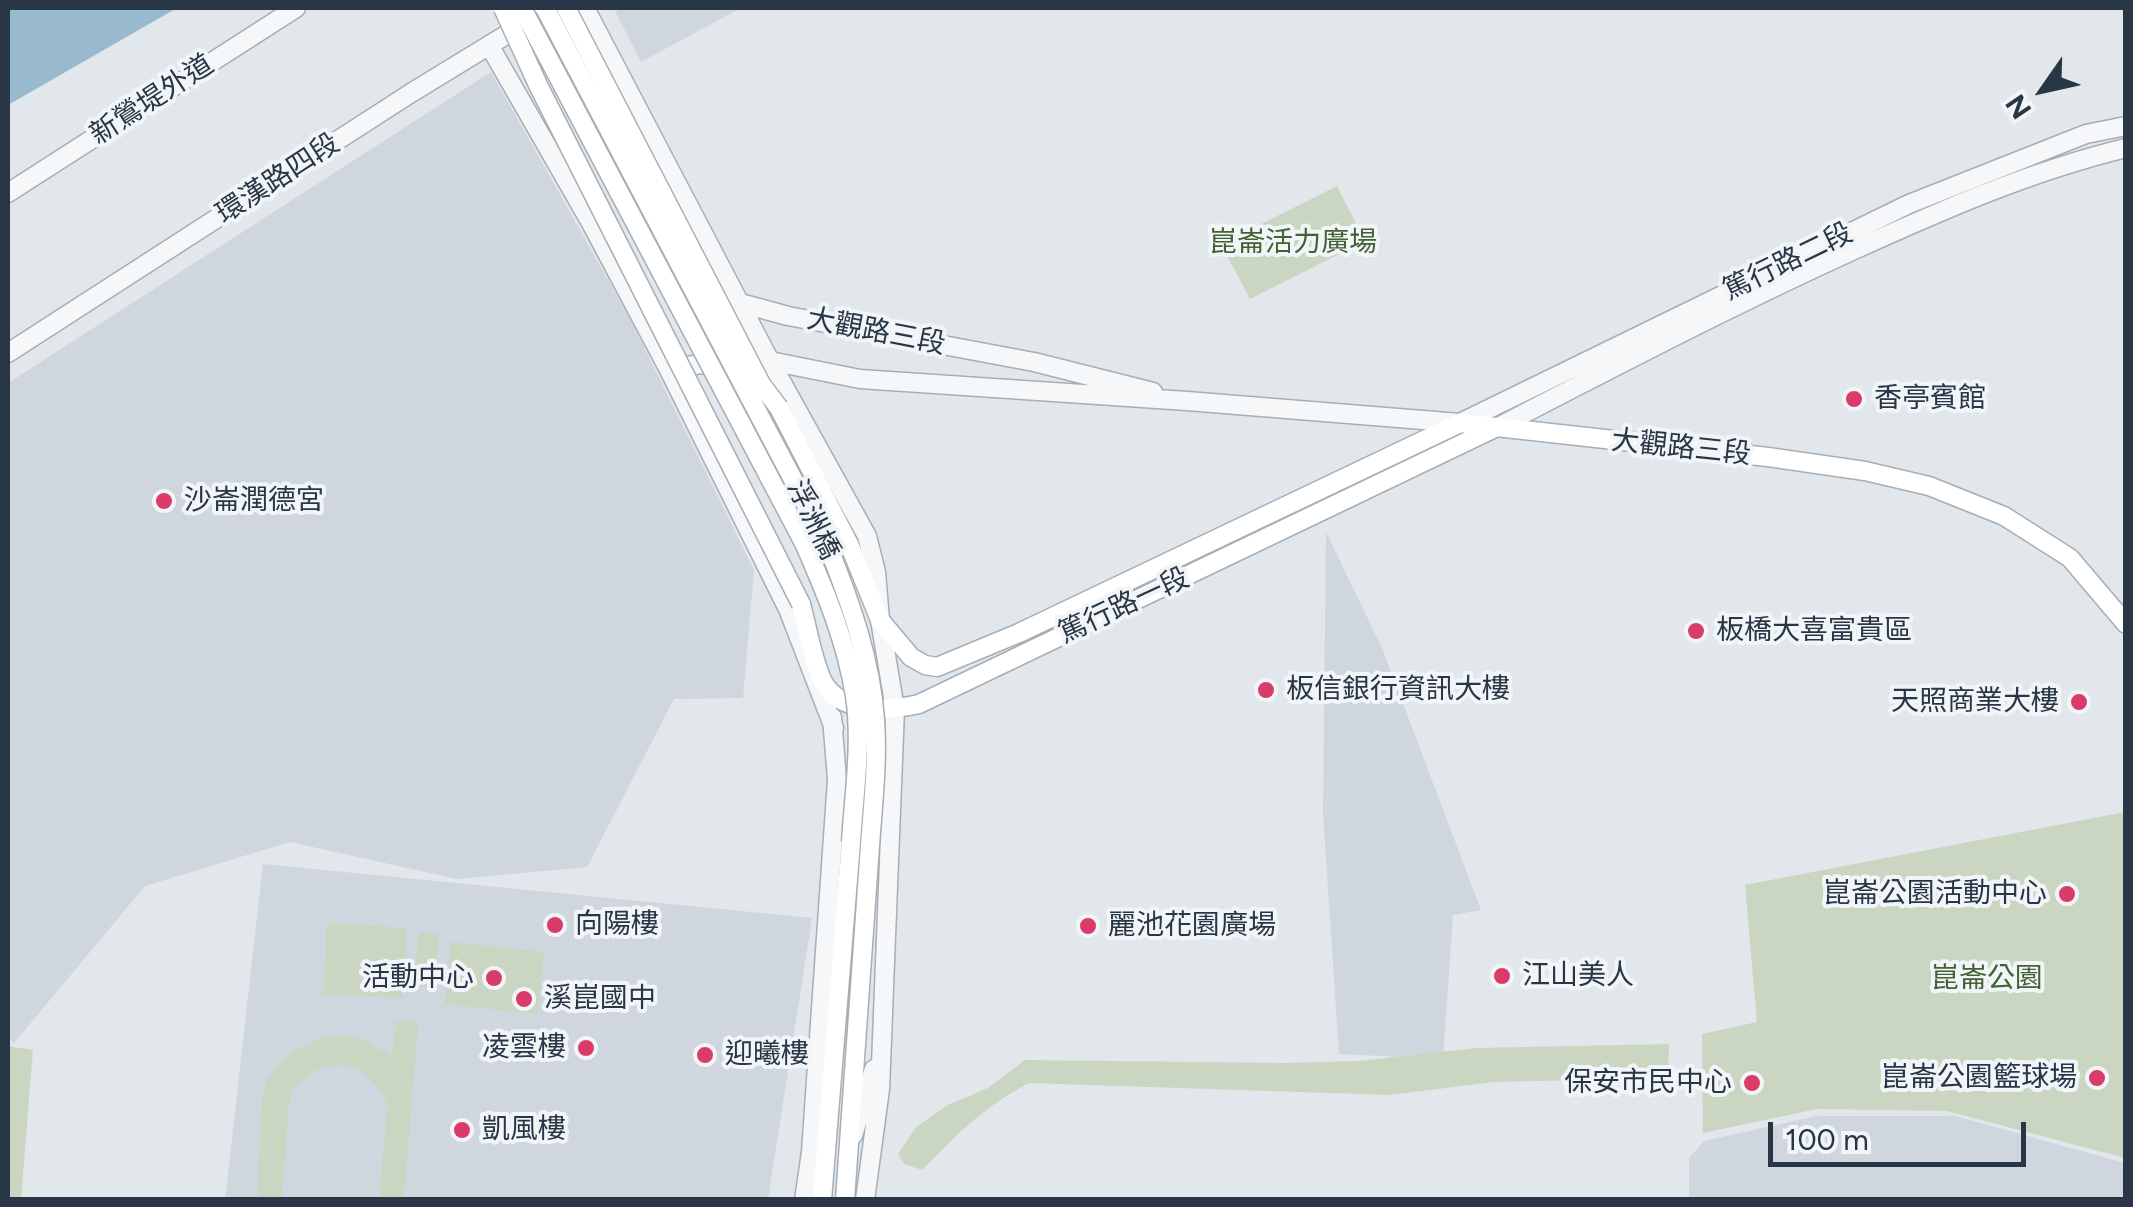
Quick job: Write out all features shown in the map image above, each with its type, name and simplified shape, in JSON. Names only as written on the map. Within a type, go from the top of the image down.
[{"type":"main road","points":[[503,8],[539,87],[801,604],[824,682]]},
{"type":"main road","name":"浮洲橋","points":[[522,8],[795,526],[836,615],[855,698],[861,843],[855,1087],[845,1200]]},
{"type":"main road","name":"浮洲橋","points":[[547,8],[828,546],[853,609],[868,670],[876,721],[832,1084],[822,1200]]},
{"type":"main road","name":"篤行路一段","points":[[566,8],[761,384],[788,425],[880,620],[911,657],[925,666],[937,668],[1019,633],[1460,423]]},
{"type":"main road","name":"大觀路三段","points":[[1460,423],[1768,457],[1929,486],[2004,516],[2070,558],[2126,624]]},
{"type":"main road","name":"篤行路一段","points":[[824,682],[839,698],[860,707],[895,709],[931,700],[1498,427]]},
{"type":"street","name":"新鶯堤外道","points":[[8,193],[296,8]]},
{"type":"street","name":"環漢路四段","points":[[13,347],[547,8]]},
{"type":"street","points":[[586,8],[770,361],[868,536],[895,709],[880,1089],[865,1200]]},
{"type":"street","points":[[489,45],[668,368],[788,609],[834,728]]},
{"type":"street","points":[[562,172],[556,154],[621,112],[644,120]]},
{"type":"street","name":"篤行路二段","points":[[1460,423],[1909,204],[2086,134],[2126,126]]},
{"type":"street","name":"篤行路二段","points":[[1498,427],[1707,318],[1907,226],[1990,191],[2126,148]]},
{"type":"street","name":"大觀路三段","points":[[740,303],[788,316],[992,354],[1187,401]]},
{"type":"street","points":[[992,354],[1003,375],[994,388]]},
{"type":"street","name":"大觀路三段","points":[[668,368],[740,360],[770,361],[860,379],[1460,423]]},
{"type":"street","points":[[824,682],[834,728],[837,780],[836,974],[828,1139]]},
{"type":"street","points":[[804,1200],[811,1152],[837,780]]},
{"type":"street","points":[[851,1140],[882,1046]]},
{"type":"shaded area","points":[[618,8],[741,8],[641,62],[616,13]]},
{"type":"shaded area","points":[[491,72],[630,319],[754,570],[743,698],[674,699],[587,867],[457,879],[290,842],[145,886],[14,1043],[8,1037],[8,383]]},
{"type":"shaded area","points":[[1326,532],[1382,648],[1481,910],[1453,915],[1443,1059],[1339,1054],[1323,813]]},
{"type":"shaded area","name":"溪崑國中","points":[[263,864],[812,918],[768,1199],[225,1200]]},
{"type":"shaded area","points":[[1817,1116],[1955,1116],[2125,1163],[2125,1199],[1689,1199],[1689,1158],[1704,1141]]},
{"type":"green space","name":"崑崙活力廣場","points":[[1337,186],[1365,241],[1250,299],[1221,244]]},
{"type":"green space","name":"崑崙公園","points":[[2125,812],[2125,1158],[1947,1111],[1817,1109],[1703,1133],[1702,1034],[1757,1022],[1745,885]]},
{"type":"green space","points":[[327,923],[406,928],[403,998],[323,994]]},
{"type":"green space","points":[[419,932],[439,934],[433,987],[414,986]]},
{"type":"green space","name":"活動中心","points":[[451,942],[544,952],[538,1014],[445,1004]]},
{"type":"green space","points":[[396,1021],[418,1023],[404,1199],[379,1199],[388,1103],[367,1076],[343,1065],[317,1071],[290,1092],[282,1199],[258,1199],[262,1105],[266,1083],[273,1072],[293,1052],[331,1037],[358,1038],[392,1057]]},
{"type":"green space","points":[[1669,1044],[1668,1078],[1494,1082],[1390,1095],[1029,1083],[985,1111],[922,1170],[904,1164],[898,1154],[916,1127],[948,1105],[988,1088],[1025,1060],[1283,1063],[1359,1061],[1477,1048]]},
{"type":"green space","points":[[8,1046],[33,1050],[21,1199],[8,1199]]},
{"type":"water","points":[[8,8],[177,8],[8,105]]},
{"type":"place","name":"香亭賓館","points":[[1854,399]]},
{"type":"place","name":"沙崙潤德宮","points":[[164,501]]},
{"type":"place","name":"板橋大喜富貴區","points":[[1696,631]]},
{"type":"place","name":"板信銀行資訊大樓","points":[[1266,690]]},
{"type":"place","name":"天照商業大樓","points":[[2079,702]]},
{"type":"place","name":"崑崙公園活動中心","points":[[2067,894]]},
{"type":"place","name":"向陽樓","points":[[555,925]]},
{"type":"place","name":"麗池花園廣場","points":[[1088,926]]},
{"type":"place","name":"江山美人","points":[[1502,976]]},
{"type":"place","name":"活動中心","points":[[494,978]]},
{"type":"place","name":"溪崑國中","points":[[524,999]]},
{"type":"place","name":"凌雲樓","points":[[586,1048]]},
{"type":"place","name":"迎曦樓","points":[[705,1055]]},
{"type":"place","name":"崑崙公園籃球場","points":[[2097,1078]]},
{"type":"place","name":"保安市民中心","points":[[1752,1083]]},
{"type":"place","name":"凱風樓","points":[[462,1130]]}]
